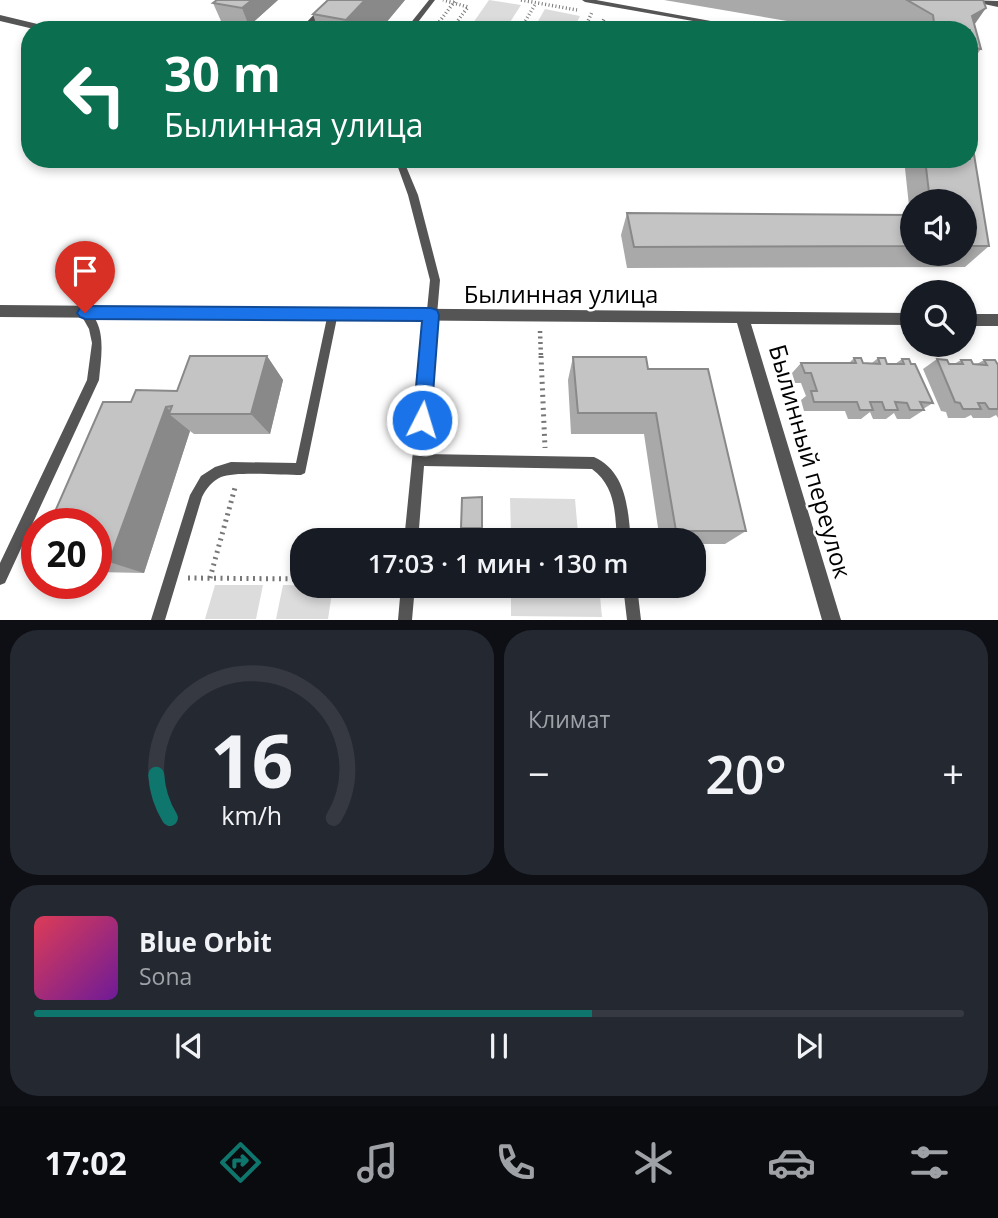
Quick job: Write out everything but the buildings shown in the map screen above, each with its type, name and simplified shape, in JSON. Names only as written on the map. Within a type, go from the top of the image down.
[{"type":"street","points":[[312,21],[332,0]]},
{"type":"street","points":[[969,0],[998,4]]},
{"type":"street","points":[[0,18],[21,23]]},
{"type":"street","name":"Былинная улица","points":[[0,312],[900,319]]},
{"type":"street","name":"Былинный переулок","points":[[743,317],[832,620]]},
{"type":"street","points":[[977,320],[998,320]]},
{"type":"lane","points":[[415,21],[432,0]]},
{"type":"lane","points":[[585,0],[624,3],[713,21]]},
{"type":"lane","points":[[402,168],[413,195],[436,280],[412,528]]},
{"type":"lane","points":[[0,578],[93,380],[97,343],[94,328],[85,313]]},
{"type":"lane","points":[[158,620],[196,495],[203,481],[220,470],[302,469],[333,313]]},
{"type":"lane","points":[[418,460],[594,463],[613,478],[618,490],[622,528]]},
{"type":"lane","points":[[405,620],[407,598]]},
{"type":"lane","points":[[631,598],[634,620]]},
{"type":"path","points":[[441,0],[455,1],[468,8],[458,21]]},
{"type":"path","points":[[521,0],[592,13]]},
{"type":"path","points":[[440,21],[455,1]]},
{"type":"path","points":[[525,21],[536,3]]},
{"type":"path","points":[[539,316],[546,461]]},
{"type":"path","points":[[211,578],[240,468]]},
{"type":"path","points":[[171,578],[290,579]]},
{"type":"shaded area","points":[[489,0],[521,5],[511,21],[474,21]]},
{"type":"shaded area","points":[[545,9],[580,16],[578,21],[538,21]]},
{"type":"shaded area","points":[[510,498],[575,499],[578,528],[511,528]]},
{"type":"shaded area","points":[[215,585],[263,585],[256,619],[205,619]]},
{"type":"shaded area","points":[[283,585],[290,585],[290,598],[331,598],[328,619],[276,619]]},
{"type":"shaded area","points":[[511,598],[600,598],[602,617],[511,616]]},
{"type":"route","points":[[85,313],[431,315],[422,420]]}]
